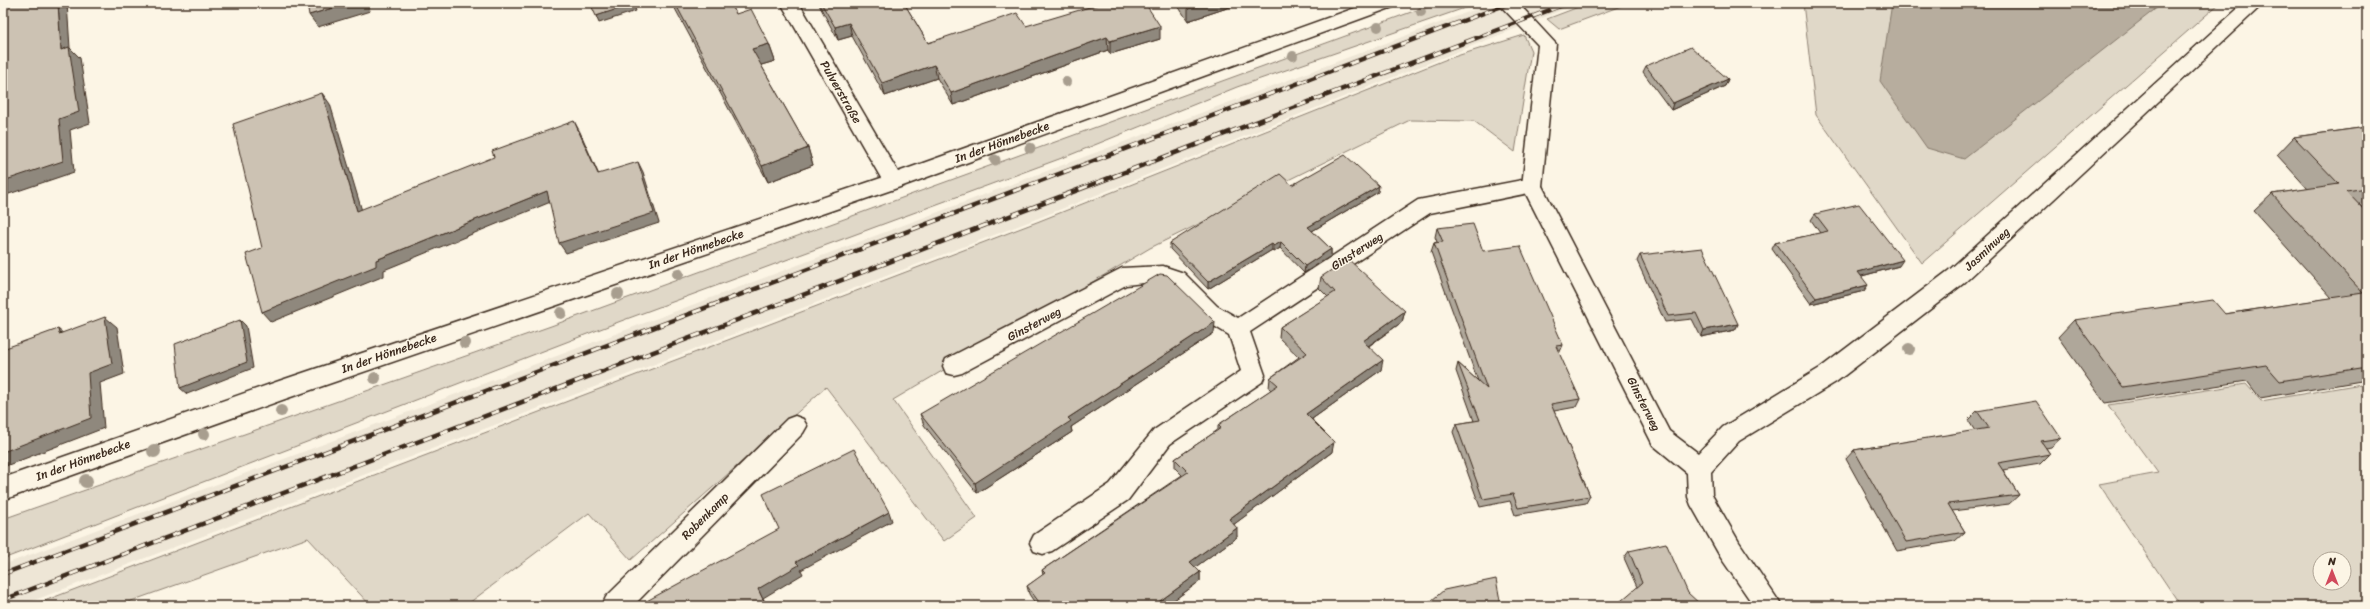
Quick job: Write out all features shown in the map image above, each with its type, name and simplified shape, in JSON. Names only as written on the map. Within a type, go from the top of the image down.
[{"type":"street","name":"Pulverstraße","points":[[790,3],[893,182]]},
{"type":"street","name":"In der Hönnebecke","points":[[3,489],[279,390],[893,182],[1387,3]]},
{"type":"street","points":[[1507,3],[1547,44],[1532,186]]},
{"type":"street","name":"Jasminweg","points":[[1699,468],[1731,434],[1828,375],[1956,278],[2255,3]]},
{"type":"street","name":"Ginsterweg","points":[[954,366],[1122,278],[1138,274],[1163,274],[1176,279],[1208,312],[1238,330],[1425,206],[1532,186],[1661,438],[1699,468]]},
{"type":"street","points":[[1043,543],[1119,492],[1162,437],[1254,375],[1238,330]]},
{"type":"street","name":"Robenkamp","points":[[615,606],[795,426]]},
{"type":"street","points":[[1699,468],[1700,497],[1730,550],[1769,606]]},
{"type":"shaded area","points":[[1447,3],[1479,3],[1237,87],[1070,155],[621,321],[3,559],[3,519],[551,326],[1414,11]]},
{"type":"shaded area","points":[[1492,3],[1580,3],[1036,219],[19,606],[3,606],[3,565]]},
{"type":"shaded area","points":[[1589,3],[1629,3],[1559,29],[1547,19]]},
{"type":"shaded area","points":[[1803,3],[2220,3],[1922,263],[1816,115]]},
{"type":"shaded area","points":[[1892,3],[2163,3],[1964,159],[1927,148],[1880,81]]},
{"type":"shaded area","points":[[1524,35],[1531,51],[1515,152],[1474,121],[1410,120],[1150,248],[893,400],[977,518],[944,541],[826,387],[631,560],[589,513],[465,606],[371,606],[308,538],[117,606],[31,606],[1037,222],[1447,59]]},
{"type":"shaded area","points":[[2367,383],[2367,606],[2181,606],[2099,484],[2158,473],[2108,405],[2246,384],[2261,401]]},
{"type":"building","points":[[3,3],[58,3],[61,50],[69,47],[79,112],[59,119],[63,161],[3,181]]},
{"type":"building","points":[[307,3],[349,3],[309,15]]},
{"type":"building","points":[[590,3],[633,3],[633,4],[596,16]]},
{"type":"building","points":[[675,3],[731,3],[736,14],[751,9],[769,44],[752,49],[808,148],[762,166]]},
{"type":"building","points":[[821,3],[904,3],[928,43],[1017,13],[1026,26],[1103,3],[1145,3],[1160,26],[1110,41],[1107,37],[951,93],[934,65],[882,83],[849,23],[835,27]]},
{"type":"building","points":[[1184,3],[1206,3],[1188,9]]},
{"type":"building","points":[[1691,47],[1728,79],[1673,103],[1646,66]]},
{"type":"building","points":[[322,93],[357,211],[494,157],[492,151],[574,121],[598,174],[638,162],[654,213],[559,243],[547,191],[376,260],[376,266],[262,312],[246,254],[262,248],[233,124]]},
{"type":"building","points":[[2367,127],[2367,188],[2346,191],[2367,213],[2367,367],[2280,381],[2266,365],[2123,387],[2074,320],[2213,300],[2225,314],[2363,293],[2272,194],[2339,184],[2294,137]]},
{"type":"building","points":[[1345,155],[1379,186],[1308,227],[1331,249],[1305,266],[1281,242],[1274,246],[1272,244],[1208,282],[1170,243],[1280,174],[1292,185]]},
{"type":"building","points":[[1859,204],[1903,260],[1858,272],[1868,285],[1816,298],[1775,243],[1828,231],[1815,214]]},
{"type":"building","points":[[1473,224],[1483,251],[1520,246],[1563,345],[1556,346],[1580,399],[1551,404],[1590,496],[1518,508],[1513,494],[1483,499],[1456,424],[1480,420],[1458,363],[1487,389],[1434,243],[1443,242],[1437,228]]},
{"type":"building","points":[[1702,248],[1738,324],[1704,330],[1696,313],[1668,316],[1640,255]]},
{"type":"building","points":[[1348,259],[1405,311],[1363,341],[1383,360],[1306,414],[1334,442],[1229,519],[1237,528],[1190,562],[1200,572],[1153,606],[1146,603],[1142,606],[1042,606],[1027,586],[1045,573],[1042,570],[1188,472],[1175,459],[1221,428],[1218,425],[1278,385],[1270,378],[1307,353],[1280,327],[1335,292],[1321,277]]},
{"type":"building","points":[[1160,274],[1167,275],[1215,322],[1068,418],[1071,421],[975,483],[920,414]]},
{"type":"building","points":[[105,317],[112,364],[88,373],[91,418],[3,452],[3,349],[58,329],[59,334]]},
{"type":"building","points":[[240,320],[247,362],[180,388],[175,344]]},
{"type":"building","points":[[2036,401],[2061,438],[2041,441],[2050,454],[1998,463],[2019,495],[1948,504],[1965,532],[1906,542],[1854,450],[1989,428],[1977,411]]},
{"type":"building","points":[[854,449],[889,512],[796,562],[799,565],[758,589],[766,606],[644,606],[643,603],[779,529],[763,494]]},
{"type":"building","points":[[1666,543],[1688,593],[1700,604],[1698,606],[1615,606],[1642,583],[1629,551]]},
{"type":"building","points":[[1496,579],[1501,606],[1425,606],[1444,590]]},
{"type":"building","points":[[1560,603],[1564,606],[1557,606]]},
{"type":"railway","points":[[3,574],[1510,3]]},
{"type":"railway","points":[[3,600],[1568,3]]}]
